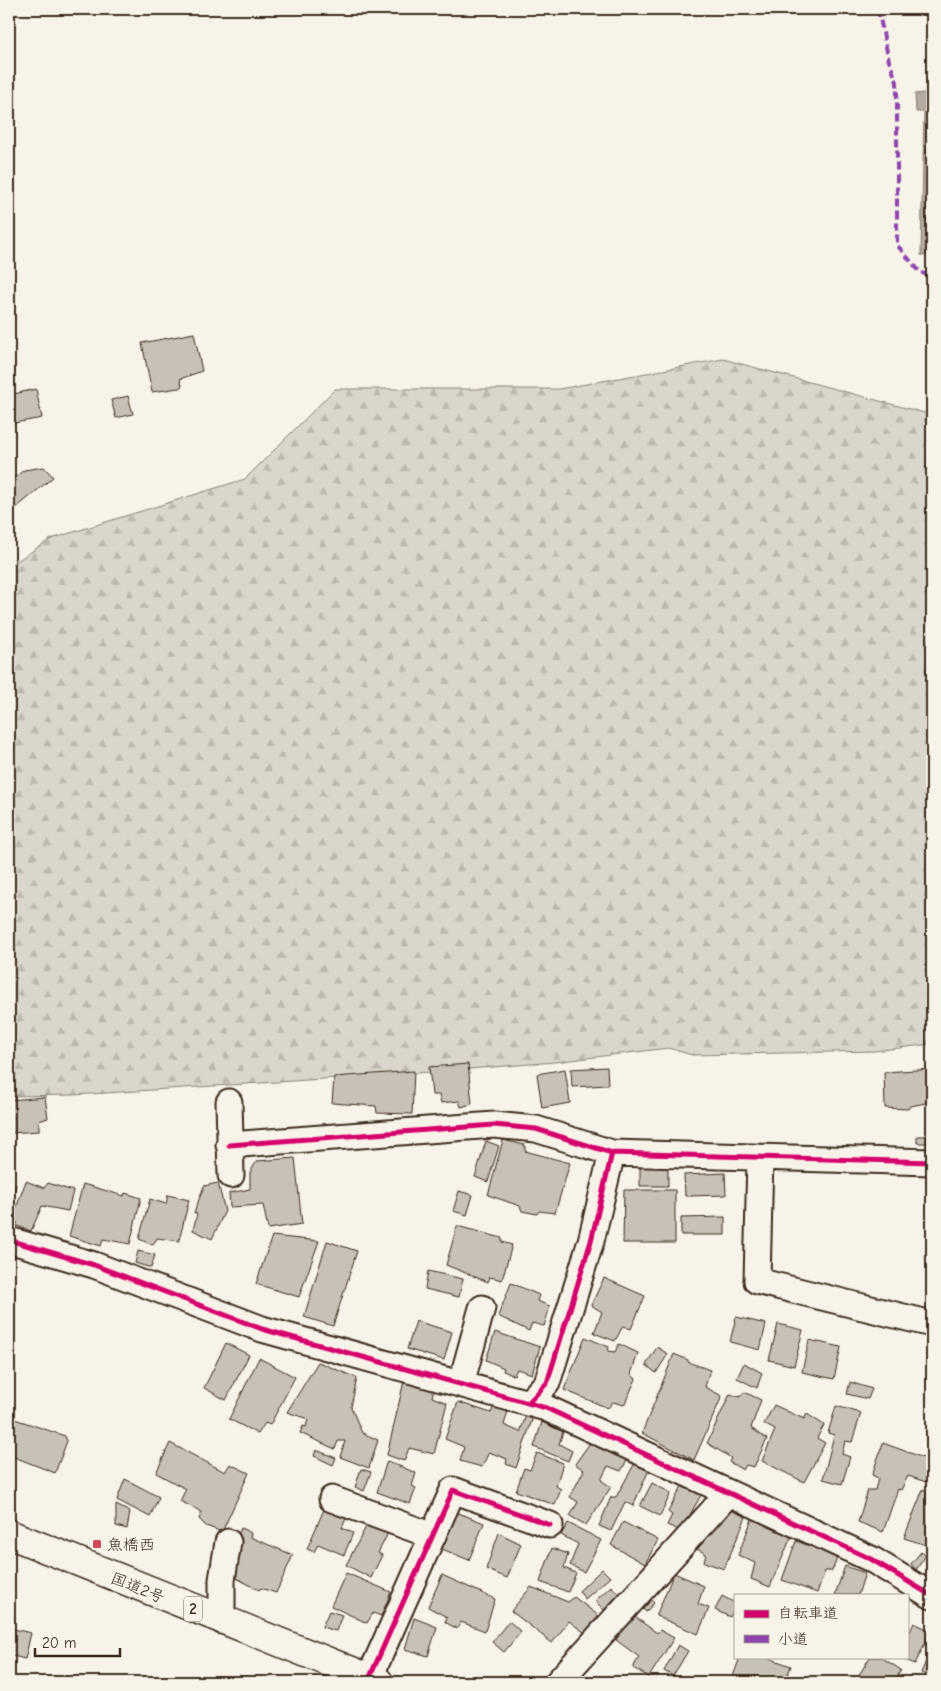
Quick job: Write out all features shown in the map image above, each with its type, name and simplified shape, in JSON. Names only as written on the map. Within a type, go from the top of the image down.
[{"type":"highway","name":"国道2号","points":[[9,1534],[222,1621],[374,1680]]},
{"type":"street","points":[[229,1102],[231,1175]]},
{"type":"street","points":[[229,1145],[494,1125],[536,1129],[612,1153],[932,1162]]},
{"type":"street","points":[[528,1403],[547,1383],[591,1242],[612,1153]]},
{"type":"street","points":[[760,1158],[757,1281],[932,1324]]},
{"type":"street","points":[[9,1240],[94,1265],[262,1329],[528,1403],[560,1414],[728,1494],[871,1559],[932,1596]]},
{"type":"street","points":[[460,1384],[482,1308]]},
{"type":"street","points":[[374,1680],[453,1490],[550,1526]]},
{"type":"street","points":[[558,1682],[728,1494]]},
{"type":"street","points":[[332,1499],[433,1536]]},
{"type":"street","points":[[222,1621],[222,1580],[228,1542]]},
{"type":"green space","points":[[723,359],[932,415],[932,1044],[874,1051],[692,1055],[668,1048],[555,1062],[432,1072],[74,1095],[9,1096],[9,566],[51,539],[245,479],[335,389],[559,389]]},
{"type":"shaded area","points":[[932,92],[932,257],[921,255],[924,112],[916,112],[915,94]]},
{"type":"building","points":[[194,333],[202,371],[180,379],[182,386],[179,388],[152,392],[142,343]]},
{"type":"building","points":[[36,389],[42,418],[9,424],[9,395]]},
{"type":"building","points":[[128,396],[133,414],[116,418],[111,400]]},
{"type":"building","points":[[44,467],[53,477],[9,514],[9,482],[24,470]]},
{"type":"building","points":[[468,1064],[472,1104],[461,1107],[459,1101],[441,1103],[439,1095],[432,1095],[429,1067]]},
{"type":"building","points":[[607,1067],[608,1085],[572,1087],[571,1069]]},
{"type":"building","points":[[565,1069],[570,1103],[542,1108],[537,1074]]},
{"type":"building","points":[[932,1069],[932,1099],[927,1100],[926,1103],[910,1106],[908,1109],[885,1108],[884,1072]]},
{"type":"building","points":[[414,1071],[412,1114],[377,1113],[376,1106],[332,1103],[334,1077]]},
{"type":"building","points":[[45,1097],[48,1118],[39,1121],[39,1131],[9,1133],[9,1100]]},
{"type":"building","points":[[917,1136],[931,1136],[932,1143],[917,1143]]},
{"type":"building","points":[[503,1140],[525,1145],[525,1151],[570,1163],[555,1213],[539,1211],[537,1214],[522,1211],[520,1206],[488,1195]]},
{"type":"building","points":[[486,1141],[499,1146],[488,1182],[475,1177]]},
{"type":"building","points":[[295,1158],[302,1224],[268,1229],[263,1205],[230,1207],[229,1193],[250,1189],[250,1172],[257,1161]]},
{"type":"building","points":[[640,1164],[668,1164],[668,1186],[640,1186]]},
{"type":"building","points":[[725,1173],[726,1195],[685,1196],[684,1175]]},
{"type":"building","points":[[26,1181],[44,1188],[48,1183],[73,1191],[68,1211],[42,1206],[31,1231],[17,1226],[17,1222],[12,1219]]},
{"type":"building","points":[[9,1183],[16,1184],[10,1215],[9,1215]]},
{"type":"building","points":[[218,1183],[225,1211],[212,1239],[193,1230],[197,1214],[194,1213],[204,1186]]},
{"type":"building","points":[[83,1184],[124,1196],[125,1193],[141,1198],[130,1244],[103,1239],[101,1246],[69,1236]]},
{"type":"building","points":[[624,1190],[675,1190],[675,1243],[623,1243]]},
{"type":"building","points":[[459,1191],[473,1195],[467,1215],[453,1211]]},
{"type":"building","points":[[168,1195],[189,1200],[179,1241],[157,1238],[153,1245],[139,1239],[150,1199],[166,1204]]},
{"type":"building","points":[[725,1217],[725,1235],[681,1235],[681,1218]]},
{"type":"building","points":[[457,1226],[502,1238],[502,1242],[512,1245],[502,1280],[490,1277],[488,1282],[446,1265]]},
{"type":"building","points":[[272,1236],[319,1241],[299,1297],[256,1284]]},
{"type":"building","points":[[327,1241],[357,1251],[333,1326],[304,1317]]},
{"type":"building","points":[[138,1251],[155,1255],[151,1268],[135,1263]]},
{"type":"building","points":[[428,1271],[463,1279],[459,1297],[425,1289]]},
{"type":"building","points":[[604,1278],[645,1296],[631,1329],[623,1326],[615,1341],[594,1333],[602,1312],[591,1305]]},
{"type":"building","points":[[511,1283],[539,1295],[537,1301],[550,1306],[544,1326],[532,1323],[529,1331],[498,1316]]},
{"type":"building","points":[[736,1317],[766,1324],[760,1350],[730,1342]]},
{"type":"building","points":[[416,1321],[452,1332],[444,1360],[407,1349]]},
{"type":"building","points":[[778,1324],[803,1330],[794,1366],[769,1360]]},
{"type":"building","points":[[495,1332],[540,1347],[532,1374],[517,1369],[514,1375],[503,1371],[504,1368],[486,1360]]},
{"type":"building","points":[[585,1337],[609,1347],[608,1351],[615,1352],[619,1344],[638,1353],[631,1374],[636,1379],[624,1405],[613,1402],[608,1408],[564,1390]]},
{"type":"building","points":[[809,1340],[841,1347],[834,1379],[802,1372]]},
{"type":"building","points":[[226,1343],[249,1355],[226,1400],[204,1388]]},
{"type":"building","points":[[657,1347],[668,1354],[656,1373],[646,1365]]},
{"type":"building","points":[[674,1354],[688,1360],[688,1362],[710,1370],[705,1387],[722,1396],[694,1460],[642,1433]]},
{"type":"building","points":[[259,1358],[295,1377],[270,1425],[265,1423],[258,1434],[229,1419]]},
{"type":"building","points":[[318,1362],[357,1378],[351,1407],[362,1433],[378,1440],[369,1468],[340,1457],[345,1441],[338,1441],[335,1449],[300,1433],[303,1426],[306,1427],[308,1419],[287,1412]]},
{"type":"building","points":[[744,1363],[762,1373],[757,1388],[737,1378]]},
{"type":"building","points":[[404,1381],[434,1389],[432,1397],[447,1403],[434,1454],[409,1448],[404,1461],[387,1455]]},
{"type":"building","points":[[850,1382],[872,1389],[868,1399],[847,1394]]},
{"type":"building","points":[[744,1392],[761,1400],[751,1428],[767,1439],[754,1467],[746,1465],[743,1470],[729,1462],[731,1458],[707,1443],[730,1394],[740,1397]]},
{"type":"building","points":[[458,1402],[491,1413],[494,1406],[506,1409],[508,1411],[504,1425],[520,1432],[527,1413],[533,1417],[516,1468],[506,1464],[507,1459],[489,1452],[482,1467],[460,1461],[464,1447],[445,1439]]},
{"type":"building","points":[[774,1405],[804,1419],[807,1414],[824,1425],[817,1438],[825,1443],[804,1482],[762,1461],[775,1430],[764,1424]]},
{"type":"building","points":[[836,1406],[861,1413],[852,1442],[845,1441],[842,1454],[850,1457],[842,1484],[823,1479],[834,1435],[828,1433]]},
{"type":"building","points":[[9,1417],[65,1436],[67,1441],[55,1473],[9,1455]]},
{"type":"building","points":[[542,1422],[563,1432],[559,1444],[572,1451],[568,1461],[534,1447]]},
{"type":"building","points":[[592,1440],[628,1459],[621,1471],[608,1466],[601,1480],[611,1487],[586,1525],[570,1516],[578,1502],[570,1497],[584,1470],[575,1464]]},
{"type":"building","points":[[170,1443],[225,1472],[230,1464],[249,1473],[222,1532],[206,1526],[199,1519],[202,1512],[180,1501],[186,1489],[156,1473]]},
{"type":"building","points":[[883,1443],[932,1461],[932,1484],[908,1476],[901,1490],[898,1489],[883,1532],[858,1522],[868,1490],[875,1490],[878,1478],[872,1475]]},
{"type":"building","points":[[316,1450],[336,1458],[333,1465],[314,1456]]},
{"type":"building","points":[[537,1453],[563,1463],[556,1486],[561,1489],[555,1505],[516,1491],[524,1468],[530,1470]]},
{"type":"building","points":[[387,1461],[416,1473],[412,1486],[416,1488],[410,1504],[377,1492]]},
{"type":"building","points":[[635,1463],[649,1470],[633,1506],[625,1502],[611,1531],[599,1526],[611,1497],[616,1497]]},
{"type":"building","points":[[361,1469],[371,1472],[364,1491],[355,1487]]},
{"type":"building","points":[[125,1479],[159,1497],[150,1517],[117,1500]]},
{"type":"building","points":[[652,1483],[671,1493],[660,1516],[640,1506]]},
{"type":"building","points":[[682,1486],[701,1495],[681,1531],[667,1525],[672,1515],[668,1512]]},
{"type":"building","points":[[923,1489],[932,1493],[932,1529],[926,1545],[904,1538]]},
{"type":"building","points":[[116,1505],[130,1512],[127,1529],[116,1526]]},
{"type":"building","points":[[325,1507],[347,1516],[342,1528],[353,1533],[344,1555],[318,1544],[314,1552],[307,1549]]},
{"type":"building","points":[[724,1507],[746,1517],[724,1569],[704,1562],[706,1554],[697,1549],[699,1541],[703,1542],[713,1519]]},
{"type":"building","points":[[456,1512],[484,1523],[469,1560],[442,1549]]},
{"type":"building","points":[[752,1519],[791,1537],[770,1587],[751,1579],[755,1563],[738,1555]]},
{"type":"building","points":[[623,1522],[658,1540],[645,1564],[611,1545]]},
{"type":"building","points":[[368,1523],[388,1533],[378,1553],[382,1555],[371,1578],[346,1565]]},
{"type":"building","points":[[568,1523],[601,1540],[584,1572],[570,1565],[578,1544],[561,1535]]},
{"type":"building","points":[[241,1528],[251,1533],[250,1537],[293,1555],[276,1593],[261,1588],[259,1590],[229,1574],[235,1541]]},
{"type":"building","points":[[499,1533],[521,1544],[507,1578],[486,1569]]},
{"type":"building","points":[[796,1541],[838,1556],[832,1571],[825,1571],[817,1593],[782,1580]]},
{"type":"building","points":[[552,1548],[568,1554],[564,1568],[576,1573],[568,1592],[540,1582]]},
{"type":"building","points":[[921,1552],[926,1555],[916,1570],[911,1564]]},
{"type":"building","points":[[845,1566],[865,1573],[858,1594],[835,1594]]},
{"type":"building","points":[[602,1569],[610,1577],[585,1599],[579,1591]]},
{"type":"building","points":[[346,1573],[391,1592],[381,1616],[373,1613],[367,1623],[331,1606]]},
{"type":"building","points":[[674,1573],[704,1586],[698,1604],[709,1608],[698,1634],[656,1616]]},
{"type":"building","points":[[442,1575],[495,1599],[485,1631],[461,1622],[457,1629],[445,1622],[447,1617],[428,1607]]},
{"type":"building","points":[[611,1586],[619,1594],[604,1610],[595,1601]]},
{"type":"building","points":[[531,1587],[568,1602],[574,1597],[599,1616],[585,1633],[569,1621],[552,1643],[511,1611]]},
{"type":"building","points":[[648,1596],[654,1603],[646,1612],[639,1605]]},
{"type":"building","points":[[722,1596],[734,1602],[734,1611],[730,1617],[715,1610]]},
{"type":"building","points":[[329,1611],[342,1615],[336,1631],[322,1627]]},
{"type":"building","points":[[631,1614],[657,1633],[660,1630],[674,1638],[649,1677],[633,1668],[639,1657],[616,1640]]},
{"type":"building","points":[[414,1618],[437,1627],[428,1656],[405,1649]]},
{"type":"building","points":[[509,1621],[521,1632],[504,1652],[492,1642]]},
{"type":"building","points":[[914,1623],[931,1631],[915,1664],[901,1658],[908,1658],[908,1636]]},
{"type":"building","points":[[9,1628],[31,1633],[25,1659],[9,1655]]},
{"type":"building","points":[[678,1645],[688,1651],[673,1676],[664,1671]]},
{"type":"building","points":[[932,1647],[932,1678],[921,1673]]},
{"type":"building","points":[[740,1658],[769,1658],[791,1666],[785,1682],[731,1682]]},
{"type":"building","points":[[869,1658],[883,1658],[901,1670],[894,1682],[869,1682],[859,1675]]},
{"type":"marked path","points":[[878,9],[889,61],[897,82],[897,245],[920,272],[932,277]]},
{"type":"cycle path","points":[[229,1145],[494,1125],[536,1129],[612,1153]]},
{"type":"cycle path","points":[[528,1403],[547,1383],[591,1241],[612,1153],[932,1162]]},
{"type":"cycle path","points":[[9,1240],[94,1265],[262,1329],[546,1408],[871,1559],[932,1596]]},
{"type":"cycle path","points":[[369,1679],[453,1490],[550,1525]]},
{"type":"place","name":"魚橋西","points":[[97,1544]]}]
